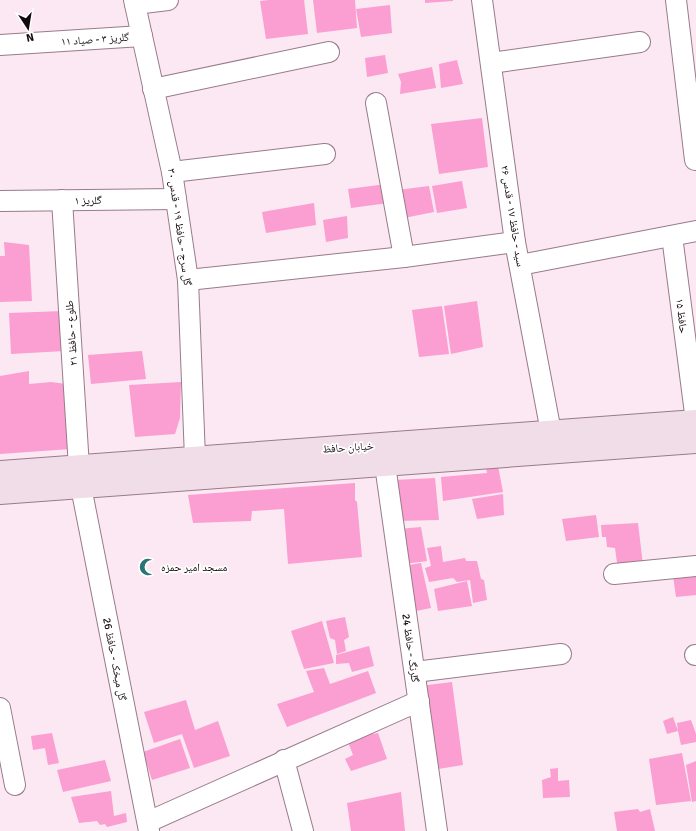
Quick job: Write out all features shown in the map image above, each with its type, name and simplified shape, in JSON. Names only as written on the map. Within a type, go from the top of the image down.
[{"type":"main road","name":"خیابان حافظ","points":[[0,493],[80,477],[195,458],[696,421]]},
{"type":"main road","name":"خیابان حافظ","points":[[0,472],[80,477],[385,464],[696,442]]},
{"type":"street","points":[[134,2],[168,0]]},
{"type":"street","name":"سید - حافظ ۱۷ - قدس ۲۶","points":[[482,0],[515,242],[551,432]]},
{"type":"street","points":[[676,0],[696,160]]},
{"type":"street","name":"گل سرج - حافظ ۱۹ - قدس ۳۰","points":[[134,2],[172,172],[188,280],[195,458]]},
{"type":"street","name":"گلریز ۳ - صیاد ۱۱","points":[[0,45],[142,36]]},
{"type":"street","points":[[491,63],[640,42]]},
{"type":"street","points":[[153,89],[329,52]]},
{"type":"street","points":[[376,103],[404,257]]},
{"type":"street","points":[[172,172],[325,154]]},
{"type":"street","name":"گلریز ۱","points":[[0,201],[176,198]]},
{"type":"street","name":"طلوع - حافظ ۲۱","points":[[62,200],[80,477]]},
{"type":"street","points":[[520,264],[696,231]]},
{"type":"street","name":"حافظ ۱۵","points":[[672,236],[688,295],[696,421]]},
{"type":"street","points":[[188,280],[404,257],[515,242]]},
{"type":"street","name":"گلرنگ - حافظ 24","points":[[385,464],[437,831]]},
{"type":"street","name":"گل میخک - حافظ 26","points":[[80,477],[149,826]]},
{"type":"street","points":[[614,574],[696,566]]},
{"type":"street","points":[[415,672],[561,654]]},
{"type":"street","points":[[149,826],[284,760],[419,701]]},
{"type":"street","points":[[0,709],[15,785]]},
{"type":"street","points":[[284,760],[303,831]]},
{"type":"building","points":[[304,0],[308,34],[266,39],[260,1]]},
{"type":"building","points":[[313,0],[355,0],[357,28],[317,33]]},
{"type":"building","points":[[425,0],[453,0],[453,1],[425,3]]},
{"type":"building","points":[[390,5],[392,33],[361,37],[356,9]]},
{"type":"building","points":[[385,55],[388,73],[367,77],[365,58]]},
{"type":"building","points":[[457,60],[463,84],[441,88],[439,64]]},
{"type":"building","points":[[432,67],[436,88],[400,94],[401,82],[398,74]]},
{"type":"building","points":[[482,118],[488,167],[439,174],[431,124]]},
{"type":"building","points":[[462,181],[467,208],[437,213],[432,186]]},
{"type":"building","points":[[386,184],[388,203],[351,208],[348,189]]},
{"type":"building","points":[[429,186],[434,212],[404,218],[398,190]]},
{"type":"building","points":[[314,203],[316,225],[266,233],[262,212]]},
{"type":"building","points":[[347,216],[348,238],[326,242],[323,220]]},
{"type":"building","points":[[4,242],[29,245],[32,301],[0,302],[0,256],[5,256]]},
{"type":"building","points":[[477,301],[483,347],[451,354],[444,306]]},
{"type":"building","points":[[442,306],[449,354],[419,357],[412,310]]},
{"type":"building","points":[[63,311],[64,351],[11,354],[9,313]]},
{"type":"building","points":[[142,351],[146,379],[91,384],[88,355]]},
{"type":"building","points":[[29,371],[29,384],[51,382],[66,384],[71,449],[0,454],[0,376]]},
{"type":"building","points":[[181,382],[180,418],[175,434],[135,437],[129,385]]},
{"type":"building","points":[[498,466],[503,492],[443,501],[441,477],[487,473],[486,467]]},
{"type":"building","points":[[435,478],[439,520],[397,521],[394,480]]},
{"type":"building","points":[[355,483],[355,500],[357,502],[362,557],[288,564],[284,509],[252,511],[251,521],[193,523],[188,495]]},
{"type":"building","points":[[503,494],[504,515],[477,519],[472,499]]},
{"type":"building","points":[[596,515],[599,537],[566,541],[562,519]]},
{"type":"building","points":[[638,523],[643,565],[618,570],[615,548],[607,547],[606,537],[602,537],[601,525]]},
{"type":"building","points":[[421,527],[427,561],[404,564],[399,529]]},
{"type":"building","points":[[441,546],[443,562],[465,558],[466,561],[477,561],[481,579],[484,580],[487,600],[473,603],[470,580],[457,582],[453,578],[429,582],[425,568],[431,566],[427,548]]},
{"type":"building","points":[[421,563],[431,608],[411,612],[403,566]]},
{"type":"building","points":[[696,574],[696,595],[676,597],[673,576]]},
{"type":"building","points":[[467,581],[472,606],[438,611],[434,589]]},
{"type":"building","points":[[345,617],[349,637],[344,640],[346,651],[337,654],[335,640],[330,638],[326,621]]},
{"type":"building","points":[[322,621],[334,663],[304,669],[291,631]]},
{"type":"building","points":[[369,646],[374,666],[352,672],[349,663],[336,664],[336,655]]},
{"type":"building","points":[[324,668],[330,684],[368,671],[376,693],[287,727],[277,704],[314,692],[306,671]]},
{"type":"building","points":[[452,682],[463,765],[432,770],[420,686]]},
{"type":"building","points":[[186,700],[195,730],[218,721],[230,756],[194,768],[182,734],[154,743],[144,712]]},
{"type":"building","points":[[673,717],[678,731],[667,734],[663,721]]},
{"type":"building","points":[[691,720],[696,734],[696,742],[681,745],[677,723]]},
{"type":"building","points":[[371,728],[373,734],[378,733],[387,759],[351,771],[345,759],[353,755],[347,739]]},
{"type":"building","points":[[52,733],[59,763],[48,765],[45,748],[33,750],[31,736]]},
{"type":"building","points":[[180,739],[190,768],[152,780],[143,752]]},
{"type":"building","points":[[682,753],[691,801],[656,805],[649,759]]},
{"type":"building","points":[[105,760],[111,781],[63,792],[57,770]]},
{"type":"building","points":[[696,761],[696,801],[692,802],[686,765]]},
{"type":"building","points":[[558,768],[558,781],[569,780],[570,797],[543,798],[542,780],[551,777],[550,769]]},
{"type":"building","points":[[111,791],[114,816],[126,813],[127,822],[107,827],[105,824],[100,825],[97,821],[79,823],[71,797]]},
{"type":"building","points":[[401,792],[405,831],[351,831],[347,803]]},
{"type":"building","points":[[638,809],[640,812],[650,809],[655,831],[617,831],[614,812]]},
{"type":"place","name":"مسجد امیر حمزه","points":[[148,567]]}]
